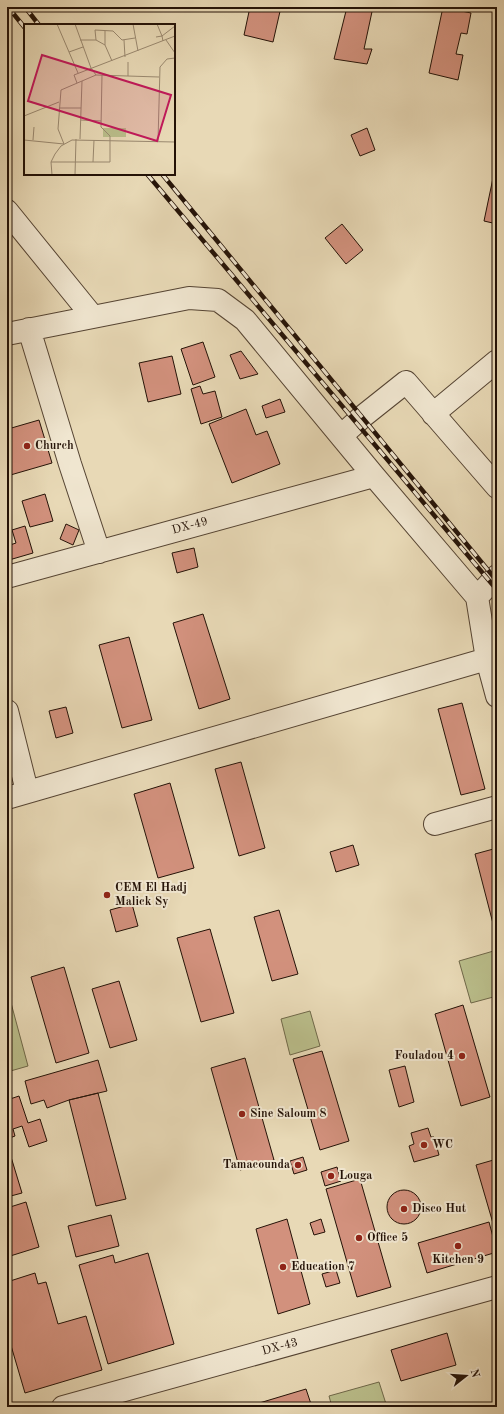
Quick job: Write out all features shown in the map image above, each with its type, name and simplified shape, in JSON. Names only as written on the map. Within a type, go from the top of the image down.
[{"type":"street","points":[[7,211],[93,317]]},
{"type":"street","points":[[7,334],[189,298],[218,300],[245,320],[374,476],[477,597],[486,659],[497,696]]},
{"type":"street","points":[[29,329],[99,552]]},
{"type":"street","points":[[433,414],[497,361]]},
{"type":"street","points":[[341,436],[406,382],[497,487]]},
{"type":"street","name":"DX-49","points":[[7,577],[374,476]]},
{"type":"street","points":[[477,597],[497,576]]},
{"type":"street","points":[[7,798],[486,659]]},
{"type":"street","points":[[7,711],[27,791]]},
{"type":"street","points":[[435,824],[497,807]]},
{"type":"street","name":"DX-43","points":[[63,1407],[497,1287]]},
{"type":"green space","points":[[497,950],[497,996],[471,1003],[459,961]]},
{"type":"green space","points":[[7,988],[28,1066],[7,1072]]},
{"type":"green space","points":[[310,1011],[320,1046],[290,1055],[281,1019]]},
{"type":"green space","points":[[379,1382],[387,1407],[332,1407],[329,1396]]},
{"type":"building","points":[[250,7],[281,7],[273,42],[244,35]]},
{"type":"building","points":[[347,7],[373,7],[364,49],[372,49],[367,64],[334,59]]},
{"type":"building","points":[[443,7],[471,13],[467,34],[461,33],[456,54],[463,55],[458,80],[429,73]]},
{"type":"building","points":[[367,128],[375,150],[360,156],[351,135]]},
{"type":"building","points":[[497,159],[497,224],[484,221]]},
{"type":"building","points":[[342,224],[363,250],[346,264],[325,238]]},
{"type":"building","points":[[203,342],[215,377],[193,385],[181,349]]},
{"type":"building","points":[[241,351],[258,374],[240,379],[230,355]]},
{"type":"building","points":[[172,356],[181,394],[148,402],[139,363]]},
{"type":"building","points":[[200,386],[203,394],[215,391],[222,417],[201,424],[191,389]]},
{"type":"building","points":[[280,399],[285,412],[266,418],[262,406]]},
{"type":"building","points":[[246,409],[256,435],[267,431],[280,464],[232,483],[209,424]]},
{"type":"building","name":"Church","points":[[39,420],[52,463],[7,476],[7,426],[8,429]]},
{"type":"building","points":[[45,494],[53,521],[30,527],[22,501]]},
{"type":"building","points":[[66,524],[79,530],[73,545],[60,539]]},
{"type":"building","points":[[25,526],[33,553],[9,560],[7,546],[16,543],[12,530]]},
{"type":"building","points":[[194,548],[198,567],[177,573],[172,553]]},
{"type":"building","points":[[203,614],[230,699],[199,709],[173,623]]},
{"type":"building","points":[[129,637],[152,720],[122,728],[99,645]]},
{"type":"building","points":[[462,703],[485,789],[461,795],[438,709]]},
{"type":"building","points":[[66,707],[73,733],[56,738],[49,711]]},
{"type":"building","points":[[241,762],[265,848],[239,856],[215,769]]},
{"type":"building","points":[[170,783],[194,868],[158,878],[134,794]]},
{"type":"building","points":[[353,845],[359,865],[336,872],[330,852]]},
{"type":"building","points":[[497,848],[497,939],[475,854]]},
{"type":"building","points":[[132,904],[138,926],[116,932],[110,910]]},
{"type":"building","points":[[279,910],[298,974],[272,981],[254,917]]},
{"type":"building","points":[[210,929],[234,1013],[201,1022],[177,938]]},
{"type":"building","points":[[64,967],[89,1053],[56,1063],[31,977]]},
{"type":"building","points":[[119,981],[137,1040],[110,1048],[92,989]]},
{"type":"building","name":"Fouladou 4","points":[[463,1005],[490,1097],[461,1106],[435,1014]]},
{"type":"building","points":[[322,1051],[349,1141],[320,1150],[293,1059]]},
{"type":"building","name":"Sine Saloum 8","points":[[245,1058],[274,1160],[240,1170],[211,1068]]},
{"type":"building","points":[[98,1060],[107,1091],[69,1100],[47,1108],[44,1100],[31,1104],[25,1081]]},
{"type":"building","points":[[405,1066],[414,1102],[399,1107],[389,1070]]},
{"type":"building","points":[[98,1093],[126,1199],[96,1206],[69,1100]]},
{"type":"building","points":[[19,1096],[28,1123],[40,1119],[47,1141],[29,1147],[22,1126],[13,1129],[15,1136],[7,1139],[7,1100]]},
{"type":"building","name":"WC","points":[[428,1128],[431,1137],[434,1137],[439,1155],[414,1162],[409,1146],[414,1144],[411,1133]]},
{"type":"building","points":[[7,1147],[22,1193],[7,1197]]},
{"type":"building","name":"Tamacounda","points":[[303,1157],[307,1170],[294,1174],[290,1161]]},
{"type":"building","points":[[497,1159],[497,1237],[476,1165]]},
{"type":"building","name":"Louga","points":[[337,1167],[341,1181],[325,1186],[321,1172]]},
{"type":"building","name":"Office 5","points":[[360,1179],[391,1287],[357,1297],[326,1189]]},
{"type":"building","name":"Disco Hut","points":[[401,1190],[407,1190],[416,1195],[420,1201],[420,1213],[416,1219],[407,1224],[401,1224],[392,1219],[387,1210],[387,1204],[392,1195]]},
{"type":"building","points":[[26,1202],[39,1247],[7,1257],[7,1208]]},
{"type":"building","points":[[111,1215],[119,1246],[76,1257],[68,1226]]},
{"type":"building","name":"Education 7","points":[[287,1219],[310,1304],[278,1314],[256,1229]]},
{"type":"building","points":[[321,1219],[325,1232],[314,1235],[310,1223]]},
{"type":"building","name":"Kitchen 9","points":[[489,1222],[497,1252],[427,1273],[418,1243]]},
{"type":"building","points":[[148,1253],[174,1344],[108,1364],[79,1265],[113,1255],[115,1263]]},
{"type":"building","points":[[336,1270],[340,1283],[326,1287],[322,1274]]},
{"type":"building","points":[[35,1273],[38,1284],[46,1282],[58,1324],[86,1316],[102,1370],[25,1393],[7,1332],[7,1319],[11,1318],[7,1303],[7,1282]]},
{"type":"building","points":[[447,1333],[456,1365],[401,1381],[391,1350]]},
{"type":"building","points":[[306,1389],[312,1407],[246,1407]]},
{"type":"railway","points":[[8,7],[24,27]]},
{"type":"railway","points":[[25,7],[38,24]]},
{"type":"railway","points":[[148,175],[497,590]]},
{"type":"railway","points":[[163,175],[497,581]]},
{"type":"place","name":"Church","points":[[27,446]]},
{"type":"place","name":"CEM El Hadj Malick Sy","points":[[107,895]]},
{"type":"place","name":"Fouladou 4","points":[[462,1056]]},
{"type":"place","name":"Sine Saloum 8","points":[[242,1114]]},
{"type":"place","name":"WC","points":[[424,1145]]},
{"type":"place","name":"Tamacounda","points":[[298,1165]]},
{"type":"place","name":"Louga","points":[[331,1176]]},
{"type":"place","name":"Disco Hut","points":[[404,1209]]},
{"type":"place","name":"Office 5","points":[[359,1238]]},
{"type":"place","name":"Kitchen 9","points":[[458,1246]]},
{"type":"place","name":"Education 7","points":[[283,1267]]}]
